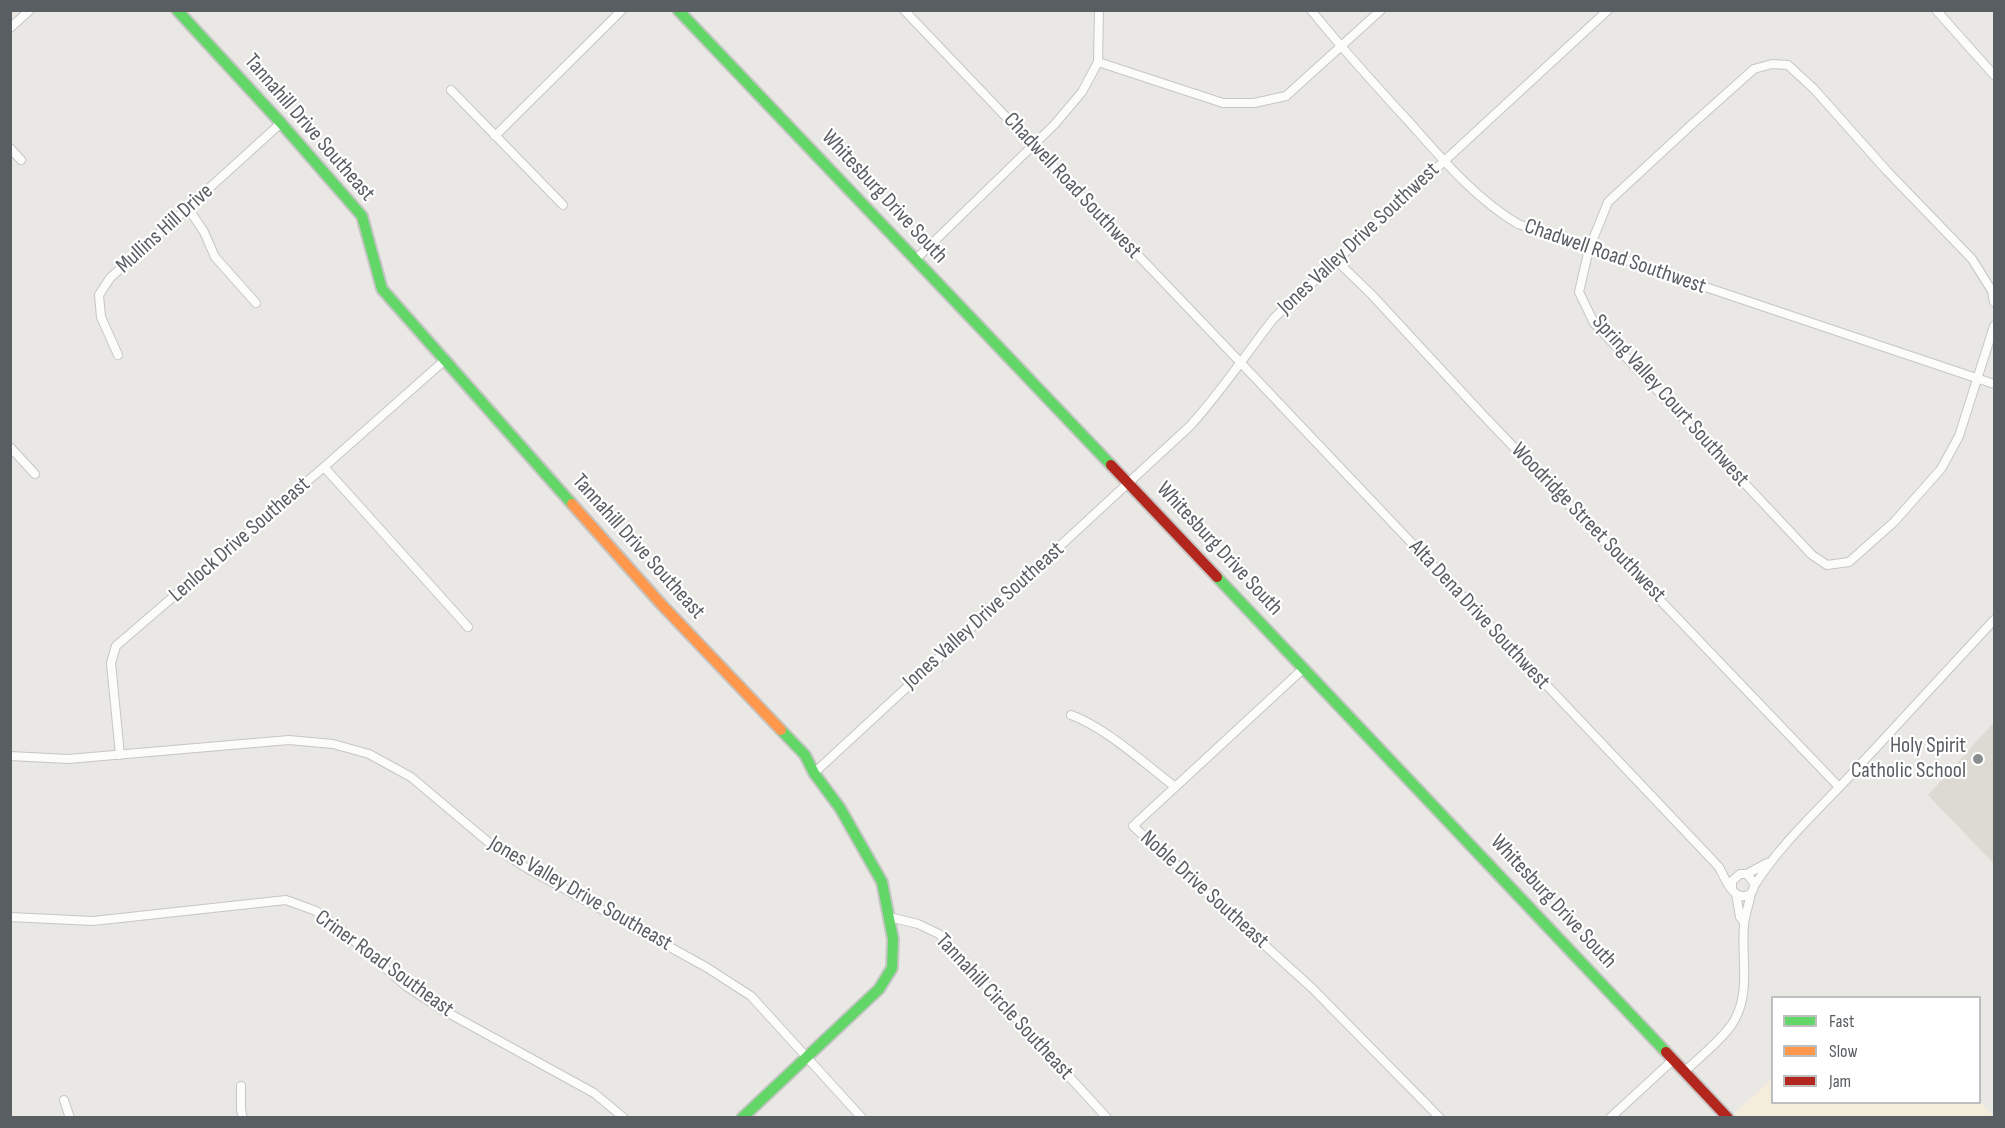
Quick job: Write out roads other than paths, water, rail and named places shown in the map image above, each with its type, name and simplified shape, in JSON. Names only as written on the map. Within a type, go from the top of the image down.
[{"type":"main road","name":"Tannahill Drive Southeast","points":[[177,10],[281,123],[362,216],[382,289],[663,605],[805,754],[814,773],[840,808],[882,882],[893,939],[892,968],[879,989],[742,1118]]},
{"type":"main road","name":"Whitesburg Drive South","points":[[678,10],[1129,483],[1728,1118]]},
{"type":"street","points":[[10,28],[30,10]]},
{"type":"street","points":[[495,136],[622,10]]},
{"type":"street","name":"Chadwell Road Southwest","points":[[904,10],[1240,362]]},
{"type":"street","points":[[916,259],[1054,125],[1082,92],[1098,62],[1099,10]]},
{"type":"street","name":"Chadwell Road Southwest","points":[[1311,10],[1443,160],[1496,211],[1518,224],[1995,384]]},
{"type":"street","points":[[1098,62],[1222,103],[1254,103],[1286,96],[1382,10]]},
{"type":"street","name":"Jones Valley Drive Southwest","points":[[1129,483],[1210,405],[1274,318],[1608,10]]},
{"type":"street","points":[[1936,10],[1995,75]]},
{"type":"street","name":"Spring Valley Court Southwest","points":[[1995,302],[1992,291],[1972,259],[1887,171],[1814,89],[1788,65],[1772,64],[1754,69],[1608,202],[1589,249],[1579,291],[1594,323],[1812,555],[1827,565],[1849,562],[1894,522],[1941,469],[1959,436],[1995,326]]},
{"type":"street","points":[[451,90],[563,205]]},
{"type":"street","name":"Mullins Hill Drive","points":[[118,355],[101,318],[99,295],[110,278],[281,123]]},
{"type":"street","points":[[10,148],[21,160]]},
{"type":"street","points":[[188,208],[204,232],[215,257],[256,303]]},
{"type":"street","name":"Woodridge Street Southwest","points":[[1336,260],[1372,295],[1483,415],[1839,787]]},
{"type":"street","name":"Lenlock Drive Southeast","points":[[120,755],[111,663],[116,646],[445,360]]},
{"type":"street","name":"Alta Dena Drive Southwest","points":[[1240,362],[1719,867],[1734,891],[1740,917],[1744,922]]},
{"type":"street","points":[[10,447],[34,474]]},
{"type":"street","points":[[324,467],[468,627]]},
{"type":"street","name":"Jones Valley Drive Southeast","points":[[814,773],[1129,483]]},
{"type":"street","points":[[1769,863],[1732,881],[1734,891],[1744,896],[1752,890],[1769,863],[1800,827],[1995,620]]},
{"type":"street","name":"Noble Drive Southeast","points":[[1304,668],[1133,826],[1312,988],[1440,1118]]},
{"type":"street","points":[[1071,715],[1080,718],[1115,741],[1174,786]]},
{"type":"street","name":"Jones Valley Drive Southeast","points":[[10,756],[68,759],[290,740],[333,744],[369,754],[411,777],[493,846],[525,867],[706,967],[751,996],[862,1118]]},
{"type":"street","name":"Alta Dena Drive Southwest","points":[[1719,867],[1744,874]]},
{"type":"street","points":[[1685,1071],[1732,1024],[1742,1002],[1744,922],[1753,879],[1744,874]]},
{"type":"street","name":"Criner Road Southeast","points":[[10,917],[93,921],[286,900],[316,911],[406,986],[441,1009],[594,1093],[624,1118]]},
{"type":"street","name":"Tannahill Circle Southeast","points":[[889,917],[918,924],[939,934],[1107,1118]]},
{"type":"street","points":[[1610,1118],[1674,1059]]},
{"type":"street","points":[[241,1086],[243,1118]]},
{"type":"street","points":[[64,1100],[70,1118]]},
{"type":"place","name":"Holy Spirit Catholic School","points":[[1978,759]]}]
